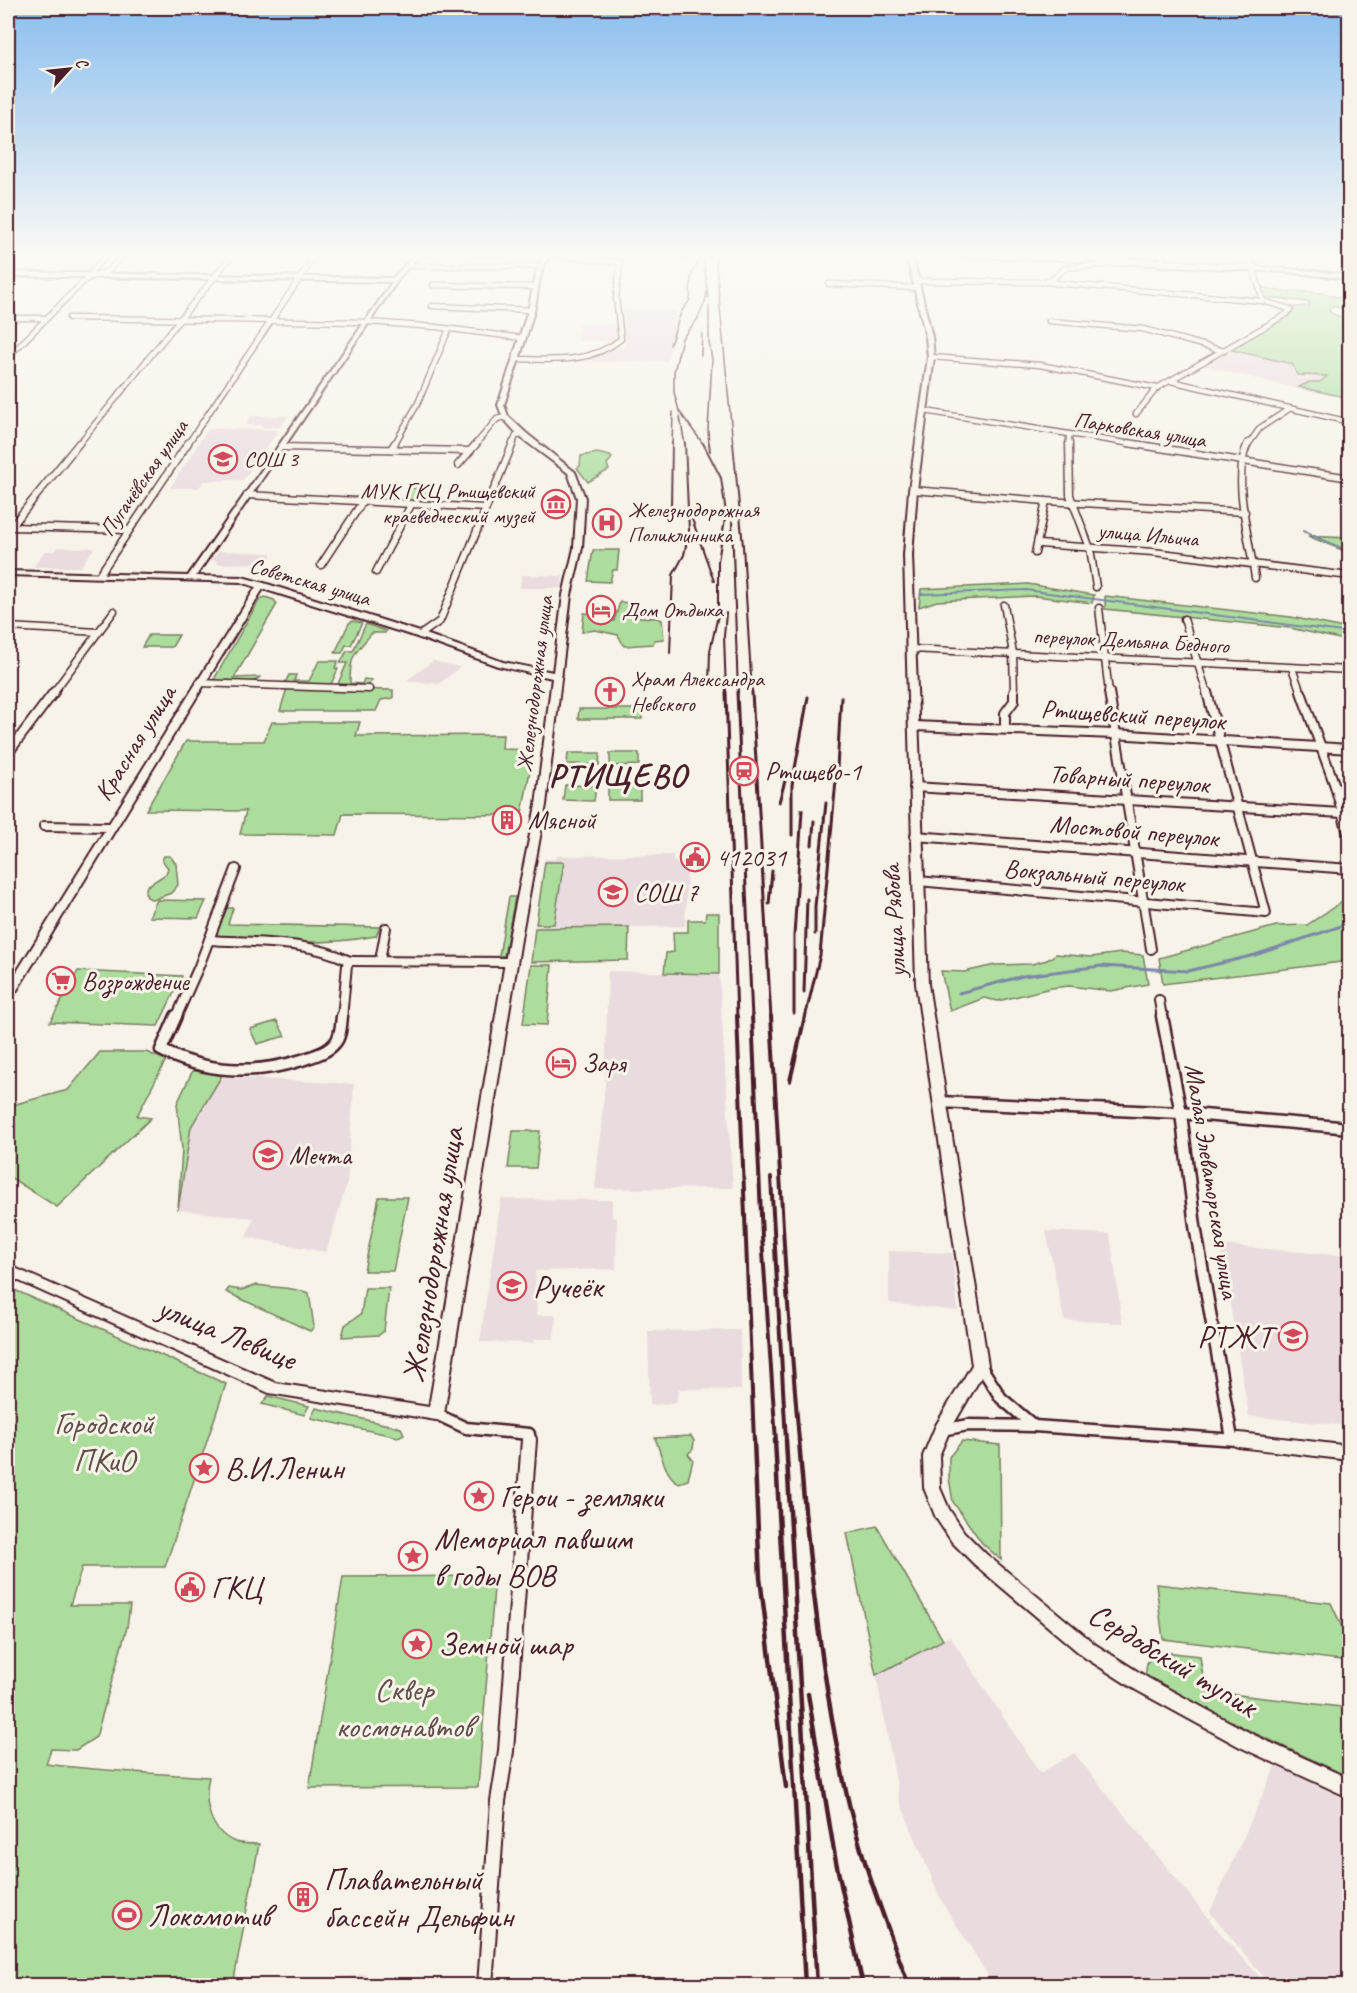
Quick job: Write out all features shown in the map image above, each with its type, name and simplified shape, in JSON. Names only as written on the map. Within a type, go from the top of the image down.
[{"type":"street","points":[[8,357],[19,346]]},
{"type":"street","points":[[128,530],[11,527],[157,346]]},
{"type":"street","name":"Пугачёвская улица","points":[[100,574],[255,346]]},
{"type":"street","points":[[192,576],[351,346]]},
{"type":"street","points":[[391,449],[418,403],[442,346]]},
{"type":"street","points":[[458,465],[497,419],[505,417],[501,405],[519,346]]},
{"type":"street","points":[[515,359],[574,359],[586,357],[607,346]]},
{"type":"street","name":"улица Рябова","points":[[930,346],[931,357],[913,490],[908,555],[915,836],[922,984],[980,1365]]},
{"type":"street","points":[[1202,346],[1224,351]]},
{"type":"street","points":[[1136,414],[1156,388],[1233,346]]},
{"type":"street","points":[[931,357],[1040,365],[1156,388]]},
{"type":"street","points":[[1171,381],[1350,422]]},
{"type":"street","points":[[1255,578],[1245,512],[1242,462],[1251,437],[1289,409]]},
{"type":"street","name":"Парковская улица","points":[[925,411],[1350,478]]},
{"type":"street","name":"Железнодорожная улица","points":[[485,1986],[498,1801],[506,1751],[529,1434],[466,1428],[436,1414],[511,962],[541,805],[567,595],[578,548],[582,498],[571,472],[523,435],[505,417]]},
{"type":"street","points":[[420,635],[440,621],[516,436],[523,435]]},
{"type":"street","points":[[1069,435],[1070,495],[1090,548],[1096,587]]},
{"type":"street","points":[[281,447],[468,451]]},
{"type":"street","points":[[913,490],[1046,501],[1245,512]]},
{"type":"street","points":[[248,495],[486,508]]},
{"type":"street","points":[[321,565],[363,501]]},
{"type":"street","points":[[1035,553],[1039,544],[1046,501]]},
{"type":"street","points":[[376,572],[411,505]]},
{"type":"street","name":"улица Ильича","points":[[1039,544],[1153,552],[1350,576]]},
{"type":"street","name":"Советская улица","points":[[8,573],[242,579],[420,635],[450,649],[501,664],[557,676]]},
{"type":"street","name":"Красная улица","points":[[8,995],[261,585]]},
{"type":"street","points":[[1004,605],[1013,653],[1014,701],[1005,713],[1005,728]]},
{"type":"street","points":[[1099,608],[1123,798],[1136,851],[1151,949]]},
{"type":"street","points":[[8,753],[114,611]]},
{"type":"street","points":[[1184,619],[1221,742],[1251,862]]},
{"type":"street","points":[[8,627],[99,632]]},
{"type":"street","name":"переулок Демьяна Бедного","points":[[911,649],[1350,670]]},
{"type":"street","points":[[1292,668],[1321,748],[1350,841]]},
{"type":"street","name":"Красная улица","points":[[199,683],[369,689]]},
{"type":"street","name":"Ртищевский переулок","points":[[914,726],[1005,728],[1350,750]]},
{"type":"street","name":"Товарный переулок","points":[[914,787],[1342,813]]},
{"type":"street","name":"Красная улица","points":[[44,826],[110,827]]},
{"type":"street","name":"Мостовой переулок","points":[[915,836],[1350,869]]},
{"type":"street","name":"Вокзальный переулок","points":[[918,881],[1266,913],[1251,862]]},
{"type":"street","points":[[236,869],[209,940],[161,1050],[169,1055],[204,1066],[240,1070],[272,1069],[302,1061],[329,1048],[338,1038],[347,965],[350,961]]},
{"type":"street","points":[[380,960],[386,927]]},
{"type":"street","points":[[209,940],[294,946],[335,952],[350,961],[511,962]]},
{"type":"street","name":"Малая Элеваторская улица","points":[[1159,1000],[1181,1113],[1195,1226],[1232,1440]]},
{"type":"street","points":[[940,1102],[1181,1113],[1350,1128]]},
{"type":"street","name":"улица Левице","points":[[8,1270],[274,1389],[436,1414]]},
{"type":"street","points":[[942,1430],[980,1365],[1001,1398],[1034,1426]]},
{"type":"street","points":[[942,1430],[968,1425],[1034,1426],[1232,1440],[1350,1453]]},
{"type":"street","name":"Сердобский тупик","points":[[942,1430],[930,1456],[932,1488],[942,1513],[958,1536],[980,1559],[1090,1651],[1142,1684],[1247,1741],[1350,1789]]},
{"type":"shaded area","points":[[670,346],[667,361],[583,362],[612,347]]},
{"type":"shaded area","points":[[1232,350],[1338,376],[1315,393],[1203,366]]},
{"type":"shaded area","points":[[251,416],[288,416],[280,427],[262,427],[262,425],[245,425]]},
{"type":"shaded area","name":"СОШ 3","points":[[207,430],[279,430],[243,480],[204,481],[199,488],[170,488]]},
{"type":"shaded area","points":[[58,547],[94,548],[80,567],[33,567],[45,551],[55,551]]},
{"type":"shaded area","points":[[219,551],[271,553],[269,563],[216,564],[218,561],[211,560]]},
{"type":"shaded area","points":[[522,575],[563,576],[562,588],[520,588]]},
{"type":"shaded area","points":[[433,661],[460,667],[439,684],[406,681]]},
{"type":"shaded area","name":"СОШ 7","points":[[673,855],[673,860],[687,873],[685,926],[629,927],[628,960],[531,962],[545,859],[556,859],[557,856]]},
{"type":"shaded area","points":[[608,971],[719,974],[733,1188],[595,1189],[605,1085]]},
{"type":"shaded area","name":"Мечта","points":[[221,1077],[354,1084],[347,1183],[326,1252],[246,1237],[254,1218],[178,1210],[191,1127]]},
{"type":"shaded area","name":"Ручеёк","points":[[501,1199],[612,1200],[612,1217],[617,1218],[616,1269],[535,1271],[537,1315],[556,1315],[554,1339],[535,1339],[534,1343],[480,1342]]},
{"type":"shaded area","points":[[1046,1231],[1110,1234],[1122,1323],[1064,1320]]},
{"type":"shaded area","name":"РТЖТ","points":[[1220,1245],[1349,1256],[1349,1426],[1249,1416]]},
{"type":"shaded area","points":[[889,1251],[952,1253],[958,1311],[889,1303]]},
{"type":"shaded area","points":[[740,1330],[741,1390],[679,1389],[676,1403],[650,1405],[648,1331]]},
{"type":"shaded area","points":[[950,1636],[1040,1773],[1074,1753],[1226,1940],[1259,1976],[1253,1985],[994,1985],[941,1900],[900,1802],[876,1675]]},
{"type":"shaded area","points":[[1276,1765],[1349,1801],[1349,1985],[1270,1985],[1210,1912]]},
{"type":"shaded area","points":[[366,1974],[363,1985],[243,1985],[282,1984]]},
{"type":"green space","points":[[1238,346],[1349,346],[1349,398],[1299,387],[1309,382],[1320,382],[1327,376],[1298,375],[1292,364],[1232,350]]},
{"type":"green space","points":[[597,453],[612,458],[607,464],[609,470],[588,482],[577,468],[580,466],[581,456]]},
{"type":"green space","points":[[410,488],[438,489],[430,503],[401,502]]},
{"type":"green space","points":[[1308,536],[1349,538],[1349,553]]},
{"type":"green space","points":[[593,550],[619,550],[617,570],[613,570],[610,582],[588,581]]},
{"type":"green space","points":[[1028,584],[1094,595],[1092,603],[1035,596],[937,601],[919,607],[921,589]]},
{"type":"green space","points":[[1105,596],[1291,617],[1349,629],[1349,641],[1290,628],[1105,609]]},
{"type":"green space","points":[[265,597],[274,600],[277,604],[234,678],[260,677],[244,683],[213,681],[260,599]]},
{"type":"green space","points":[[620,602],[628,603],[640,612],[640,617],[662,620],[664,639],[654,640],[653,644],[624,646],[618,635],[595,630],[582,632],[584,613],[602,614],[600,620],[614,621]]},
{"type":"green space","points":[[353,621],[362,623],[351,645],[346,645],[342,653],[335,653],[349,623]]},
{"type":"green space","points":[[366,624],[386,631],[385,633],[372,633],[354,655],[350,683],[362,684],[364,679],[372,680],[367,687],[337,686],[347,663],[340,663],[347,651],[353,651]]},
{"type":"green space","points":[[149,635],[179,635],[172,647],[142,647]]},
{"type":"green space","points":[[319,661],[338,661],[335,668],[338,669],[331,684],[284,685],[289,675],[296,675],[294,681],[309,681]]},
{"type":"green space","points":[[287,688],[393,690],[393,698],[381,700],[376,711],[280,711]]},
{"type":"green space","points":[[579,709],[643,709],[642,719],[578,719]]},
{"type":"green space","points":[[272,722],[360,722],[356,736],[503,735],[502,749],[534,750],[521,818],[514,818],[514,815],[343,814],[337,835],[240,834],[246,811],[146,810],[186,741],[264,741]]},
{"type":"green space","points":[[568,753],[600,753],[599,765],[567,764]]},
{"type":"green space","points":[[610,753],[639,753],[639,765],[610,766]]},
{"type":"green space","points":[[608,784],[640,784],[640,800],[608,800]]},
{"type":"green space","points":[[565,785],[596,786],[594,801],[563,800]]},
{"type":"green space","points":[[164,856],[170,856],[176,864],[178,885],[171,893],[153,900],[147,897],[145,892],[147,886],[166,874],[168,868],[162,860]]},
{"type":"green space","points":[[545,862],[564,862],[554,924],[536,924]]},
{"type":"green space","points":[[509,897],[515,897],[504,956],[499,956]]},
{"type":"green space","points":[[1349,897],[1349,961],[1163,984],[1159,958],[1276,926],[1307,925]]},
{"type":"green space","points":[[157,900],[206,901],[198,918],[149,917]]},
{"type":"green space","points":[[233,908],[228,924],[380,927],[376,936],[336,941],[277,942],[218,938],[215,936],[224,910]]},
{"type":"green space","points":[[706,913],[719,913],[719,974],[664,973],[666,953],[674,952],[673,932],[688,932],[688,920],[705,920]]},
{"type":"green space","points":[[629,927],[628,960],[531,962],[535,928]]},
{"type":"green space","points":[[1121,953],[1143,955],[1148,984],[1111,991],[1069,986],[1051,988],[998,1001],[984,998],[950,1011],[941,971],[964,972],[995,965],[1032,964],[1047,960],[1056,954],[1091,957]]},
{"type":"green space","points":[[531,965],[552,965],[547,1025],[523,1024]]},
{"type":"green space","points":[[78,971],[182,976],[158,1026],[50,1022]]},
{"type":"green space","points":[[277,1021],[285,1036],[257,1044],[250,1029]]},
{"type":"green space","points":[[100,1052],[146,1052],[166,1060],[137,1116],[151,1118],[57,1207],[8,1176],[8,1120],[16,1104],[68,1090]]},
{"type":"green space","points":[[199,1068],[220,1071],[221,1077],[191,1127],[178,1210],[182,1149],[177,1104],[192,1072]]},
{"type":"green space","points":[[513,1131],[540,1131],[536,1168],[508,1168]]},
{"type":"green space","points":[[379,1197],[408,1197],[393,1271],[364,1271]]},
{"type":"green space","points":[[257,1285],[309,1293],[314,1327],[310,1331],[226,1292],[229,1288],[241,1290]]},
{"type":"green space","name":"Городской ПКиО","points":[[8,1287],[226,1384],[165,1567],[82,1567],[70,1605],[130,1605],[127,1627],[96,1737],[76,1750],[51,1749],[46,1764],[209,1777],[208,1805],[219,1831],[235,1842],[259,1844],[233,1985],[8,1985]]},
{"type":"green space","points":[[365,1288],[389,1288],[384,1331],[379,1335],[342,1337],[345,1325],[361,1314]]},
{"type":"green space","points":[[268,1396],[309,1406],[304,1415],[262,1404]]},
{"type":"green space","points":[[316,1408],[401,1428],[404,1434],[398,1437],[311,1418]]},
{"type":"green space","points":[[691,1436],[694,1441],[693,1449],[688,1454],[693,1460],[688,1480],[679,1483],[667,1470],[655,1438]]},
{"type":"green space","points":[[962,1441],[1000,1445],[1001,1560],[982,1543],[953,1502],[949,1478],[949,1457]]},
{"type":"green space","points":[[877,1526],[943,1640],[876,1675],[847,1533]]},
{"type":"green space","name":"Сквер космонавтов","points":[[495,1576],[478,1787],[309,1788],[343,1577]]},
{"type":"green space","points":[[1156,1584],[1331,1603],[1349,1642],[1349,1661],[1163,1639]]},
{"type":"green space","points":[[1155,1651],[1200,1656],[1205,1691],[1349,1708],[1349,1777],[1201,1708],[1145,1677],[1147,1663]]},
{"type":"waterway","points":[[1303,531],[1350,552]]},
{"type":"waterway","points":[[921,594],[1026,590],[1350,633]]},
{"type":"waterway","points":[[959,993],[1023,976],[1101,966],[1188,971],[1255,955],[1350,923]]},
{"type":"railway","points":[[680,346],[674,372],[674,392],[679,411],[704,445]]},
{"type":"railway","points":[[701,346],[701,356]]},
{"type":"railway","points":[[709,445],[712,360],[710,346]]},
{"type":"railway","points":[[724,346],[733,445]]},
{"type":"railway","points":[[672,445],[673,412]]},
{"type":"railway","points":[[680,417],[685,445]]},
{"type":"railway","points":[[671,508],[672,443]]},
{"type":"railway","points":[[670,653],[673,575],[684,555],[689,531],[685,443]]},
{"type":"railway","points":[[703,443],[721,478],[726,513],[718,561],[718,615],[710,651],[709,685]]},
{"type":"railway","points":[[709,443],[710,451]]},
{"type":"railway","points":[[733,443],[743,546],[752,693]]},
{"type":"railway","points":[[692,519],[714,581]]},
{"type":"railway","points":[[732,522],[738,693]]},
{"type":"railway","points":[[726,613],[724,636],[726,693]]},
{"type":"railway","points":[[726,692],[737,1018]]},
{"type":"railway","points":[[737,692],[752,1018]]},
{"type":"railway","points":[[752,692],[771,1018]]},
{"type":"railway","points":[[792,835],[792,785],[808,697]]},
{"type":"railway","points":[[805,1018],[820,955],[837,769],[841,697]]},
{"type":"railway","points":[[779,802],[787,774]]},
{"type":"railway","points":[[815,934],[815,906],[826,803]]},
{"type":"railway","points":[[794,1013],[794,936],[802,810]]},
{"type":"railway","points":[[812,845],[814,821]]},
{"type":"railway","points":[[769,904],[772,871]]},
{"type":"railway","points":[[804,992],[807,899]]},
{"type":"railway","points":[[737,1016],[754,1441]]},
{"type":"railway","points":[[752,1016],[762,1237],[776,1441]]},
{"type":"railway","points":[[771,1016],[786,1280],[799,1441]]},
{"type":"railway","points":[[790,1081],[805,1016]]},
{"type":"railway","points":[[771,1178],[786,1441]]},
{"type":"railway","points":[[754,1440],[760,1578],[786,1787]]},
{"type":"railway","points":[[775,1440],[805,1986]]},
{"type":"railway","points":[[786,1440],[817,1986]]},
{"type":"railway","points":[[799,1440],[816,1617],[837,1748],[859,1841],[909,1986]]},
{"type":"railway","points":[[808,1694],[835,1857],[863,1986]]},
{"type":"place","name":"СОШ 3","points":[[223,459]]},
{"type":"place","name":"МУК ГКЦ Ртищевский краеведческий музей","points":[[556,504]]},
{"type":"place","name":"Железнодорожная Поликлинника","points":[[607,523]]},
{"type":"place","name":"Дом Отдыха","points":[[601,610]]},
{"type":"place","name":"Храм Александра Невского","points":[[610,692]]},
{"type":"place","name":"Ртищево-1","points":[[744,771]]},
{"type":"place","name":"Мясной","points":[[507,820]]},
{"type":"place","name":"412031","points":[[695,857]]},
{"type":"place","name":"СОШ 7","points":[[613,892]]},
{"type":"place","name":"Возрождение","points":[[61,981]]},
{"type":"place","name":"Заря","points":[[561,1063]]},
{"type":"place","name":"Мечта","points":[[268,1155]]},
{"type":"place","name":"Ручеёк","points":[[512,1286]]},
{"type":"place","name":"РТЖТ","points":[[1293,1336]]},
{"type":"place","name":"В.И.Ленин","points":[[204,1468]]},
{"type":"place","name":"Герои - земляки","points":[[479,1496]]},
{"type":"place","name":"Мемориал павшим в годы ВОВ","points":[[413,1556]]},
{"type":"place","name":"ГКЦ","points":[[190,1587]]},
{"type":"place","name":"Земной шар","points":[[417,1644]]},
{"type":"place","name":"Плавательный бассейн Дельфин","points":[[303,1897]]},
{"type":"place","name":"Локомотив","points":[[127,1915]]},
{"type":"district","name":"РТИЩЕВО","points":[[618,775]]}]
